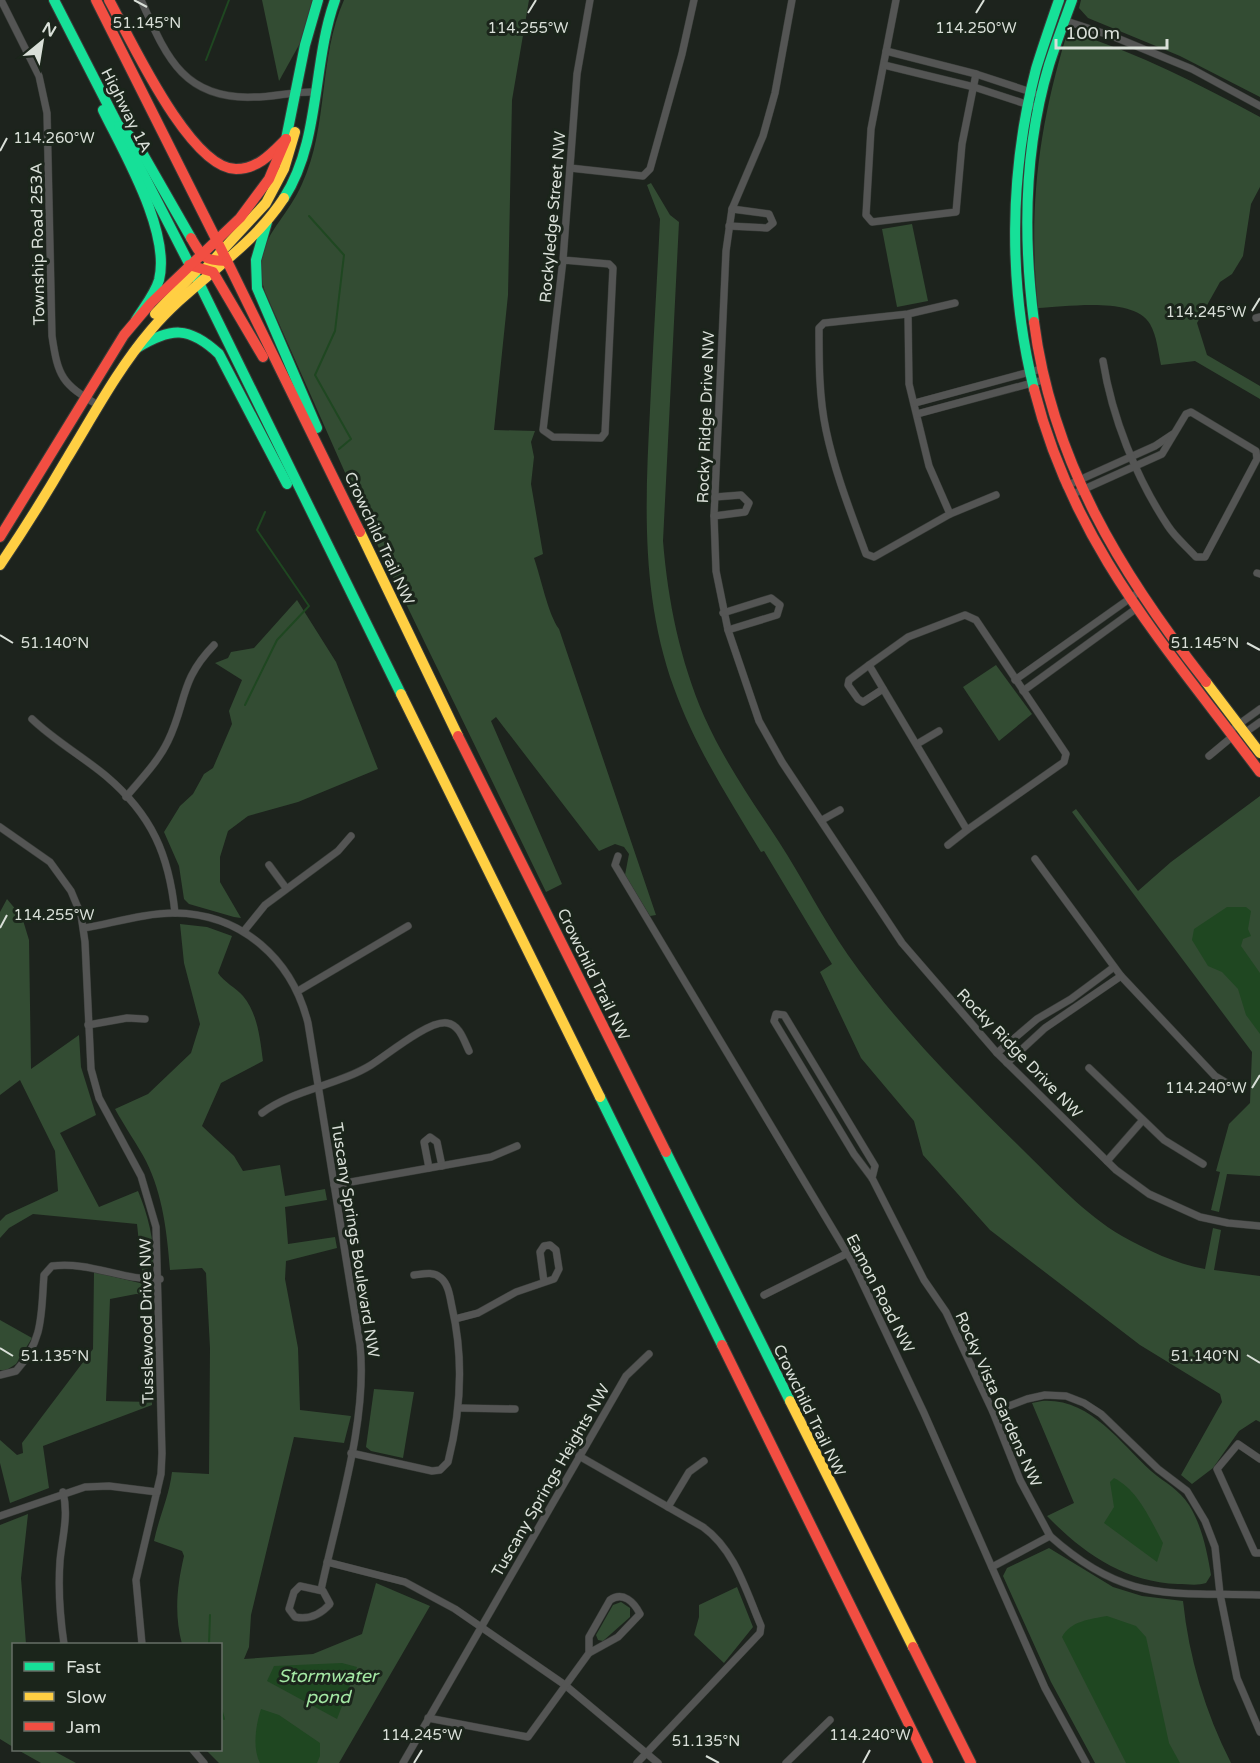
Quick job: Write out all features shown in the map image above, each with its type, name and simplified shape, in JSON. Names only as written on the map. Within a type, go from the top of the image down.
[{"type":"main road","name":"Highway 1A","points":[[54,0],[172,235],[202,267]]},
{"type":"main road","name":"Highway 1A","points":[[96,0],[195,197]]},
{"type":"main road","points":[[109,0],[169,105],[194,143],[214,164],[239,169],[257,165],[286,139]]},
{"type":"main road","points":[[123,363],[164,315],[269,179],[286,139],[294,111],[309,32],[318,0]]},
{"type":"main road","points":[[321,451],[316,424],[272,328],[255,280],[255,251],[267,222],[290,188],[300,163],[315,92],[322,41],[335,0]]},
{"type":"main road","points":[[1059,0],[1052,16],[1030,92],[1017,168],[1013,231],[1017,301],[1031,384],[1098,550],[1136,609],[1237,733],[1260,753]]},
{"type":"main road","points":[[1072,0],[1042,96],[1029,171],[1026,234],[1029,299],[1042,374],[1074,488],[1139,592],[1237,733],[1260,772]]},
{"type":"main road","points":[[0,537],[160,278],[161,253],[153,221],[87,74],[84,60]]},
{"type":"main road","points":[[218,245],[257,215],[282,177],[295,133],[294,111]]},
{"type":"main road","points":[[119,126],[136,142],[202,267],[356,606],[928,1763]]},
{"type":"main road","name":"Crowchild Trail NW","points":[[195,197],[289,392],[321,451],[452,724],[971,1763]]},
{"type":"main road","points":[[136,320],[202,267],[227,261],[267,222]]},
{"type":"main road","points":[[0,565],[40,505],[138,335],[150,319],[202,267]]},
{"type":"main road","points":[[202,267],[270,368],[289,392]]},
{"type":"main road","points":[[137,348],[157,335],[176,330],[195,335],[219,354],[345,594],[356,606]]},
{"type":"main road","points":[[935,1691],[951,1707],[980,1763]]},
{"type":"street","name":"Township Road 253A","points":[[1,0],[39,76],[50,143],[52,336],[57,369],[68,383],[85,398],[98,405]]},
{"type":"street","points":[[141,0],[164,52],[179,71],[199,86],[223,95],[254,97],[315,92]]},
{"type":"street","name":"Rockyledge Street NW","points":[[563,260],[609,264],[613,268],[605,433],[601,438],[548,435],[543,430],[563,260],[577,74],[590,0]]},
{"type":"street","points":[[570,168],[643,176],[650,169],[682,54],[694,0]]},
{"type":"street","name":"Rocky Ridge Drive NW","points":[[792,0],[775,93],[763,136],[732,209],[722,318],[714,516],[716,572],[723,613],[759,721],[902,943],[997,1053],[1107,1161],[1137,1186],[1174,1207],[1213,1221],[1260,1226]]},
{"type":"street","points":[[896,0],[871,129],[866,215],[872,222],[956,212],[962,144],[976,74]]},
{"type":"street","points":[[1052,16],[1112,36],[1192,69],[1260,106]]},
{"type":"street","points":[[886,51],[976,74],[1042,96]]},
{"type":"street","points":[[884,65],[974,87],[1039,108]]},
{"type":"street","points":[[729,226],[767,228],[773,223],[769,214],[732,209]]},
{"type":"street","points":[[955,303],[908,314],[824,323],[819,328],[819,379],[825,429],[837,474],[866,554],[874,557],[950,514],[996,495]]},
{"type":"street","points":[[908,314],[909,384],[929,466],[950,514]]},
{"type":"street","points":[[1074,488],[1135,466],[1162,454],[1186,414],[1191,412],[1256,451],[1257,459],[1205,557],[1196,557],[1168,526],[1135,466],[1107,386],[1103,361]]},
{"type":"street","points":[[915,403],[1028,372],[1042,374]]},
{"type":"street","points":[[917,414],[1031,384],[1042,374]]},
{"type":"street","points":[[1074,488],[1175,433]]},
{"type":"street","points":[[714,516],[745,512],[749,502],[741,495],[715,497]]},
{"type":"street","points":[[1015,680],[1139,592]]},
{"type":"street","points":[[723,613],[771,598],[780,605],[777,615],[728,630]]},
{"type":"street","points":[[1023,691],[1146,602]]},
{"type":"street","points":[[883,689],[863,702],[848,685],[849,681],[908,637],[965,615],[976,620],[1066,754],[1064,762],[948,845]]},
{"type":"street","points":[[126,797],[162,753],[173,729],[186,684],[195,667],[214,645]]},
{"type":"street","points":[[869,665],[967,830]]},
{"type":"street","points":[[1209,756],[1237,733],[1260,709]]},
{"type":"street","points":[[32,719],[106,777],[148,824],[164,852],[172,879],[175,914]]},
{"type":"street","points":[[1237,733],[1260,722]]},
{"type":"street","points":[[917,744],[939,731]]},
{"type":"street","points":[[822,820],[840,810]]},
{"type":"street","name":"Tusslewood Drive NW","points":[[0,827],[50,862],[75,899],[84,928],[89,1058],[99,1098],[136,1164],[154,1214],[159,1247],[162,1453],[158,1492],[136,1580],[142,1643]]},
{"type":"street","points":[[244,931],[265,905],[338,851],[351,836]]},
{"type":"street","name":"Eamon Road NW","points":[[618,856],[615,866],[848,1253],[924,1413],[1045,1688],[1086,1763]]},
{"type":"street","points":[[1035,859],[1118,971],[1215,1076],[1235,1088]]},
{"type":"street","points":[[269,865],[286,888]]},
{"type":"street","name":"Tuscany Springs Boulevard NW","points":[[84,928],[175,914],[214,918],[244,931],[278,960],[298,991],[308,1023],[362,1361],[361,1398],[321,1590]]},
{"type":"street","points":[[298,991],[408,926]]},
{"type":"street","points":[[997,1053],[1037,1019],[1118,971]]},
{"type":"street","points":[[1007,1063],[1045,1028],[1078,1008],[1118,971]]},
{"type":"street","points":[[1071,999],[1078,1008]]},
{"type":"street","name":"Rocky Vista Gardens NW","points":[[872,1179],[876,1166],[784,1015],[776,1014],[774,1021],[854,1154],[872,1179],[924,1280],[946,1312],[993,1412],[1020,1480],[1050,1536]]},
{"type":"street","points":[[88,1025],[127,1018],[146,1020]]},
{"type":"street","points":[[1037,1019],[1045,1028]]},
{"type":"street","points":[[262,1113],[275,1103],[357,1073],[403,1043],[441,1023],[448,1023],[456,1027],[469,1051]]},
{"type":"street","points":[[1089,1068],[1164,1140],[1203,1164]]},
{"type":"street","points":[[1107,1161],[1142,1121]]},
{"type":"street","points":[[429,1168],[424,1145],[430,1137],[436,1140],[442,1166]]},
{"type":"street","points":[[334,1185],[499,1155],[517,1146]]},
{"type":"street","points":[[454,1319],[478,1313],[516,1292],[554,1279],[559,1269],[556,1250],[550,1245],[542,1247],[540,1252],[544,1282]]},
{"type":"street","points":[[764,1295],[848,1253]]},
{"type":"street","points":[[0,1376],[16,1371],[36,1339],[43,1318],[44,1275],[52,1266],[87,1266],[134,1278],[160,1279]]},
{"type":"street","points":[[351,1453],[432,1471],[440,1470],[448,1462],[459,1408],[460,1373],[454,1319],[448,1289],[441,1278],[429,1273],[414,1275]]},
{"type":"street","name":"Tuscany Springs Heights NW","points":[[403,1763],[480,1625],[626,1377],[649,1354]]},
{"type":"street","points":[[993,1412],[1045,1395],[1066,1396],[1084,1403],[1101,1413],[1158,1469],[1187,1491],[1205,1521],[1215,1547],[1220,1594],[1237,1678],[1260,1732]]},
{"type":"street","points":[[459,1408],[514,1409]]},
{"type":"street","points":[[1260,1460],[1238,1444],[1217,1469],[1255,1553],[1260,1553]]},
{"type":"street","points":[[579,1456],[703,1527],[726,1549],[761,1626],[760,1633],[638,1763]]},
{"type":"street","points":[[668,1507],[689,1472],[704,1461]]},
{"type":"street","points":[[0,1516],[63,1492],[94,1486],[158,1492]]},
{"type":"street","points":[[63,1492],[66,1516],[60,1599],[64,1643]]},
{"type":"street","points":[[992,1567],[1050,1536],[1087,1566],[1133,1588],[1165,1594],[1260,1595]]},
{"type":"street","points":[[327,1562],[405,1582],[480,1625],[565,1684],[658,1763]]},
{"type":"street","points":[[300,1586],[321,1590],[330,1601],[322,1611],[303,1618],[295,1617],[289,1612],[296,1589],[300,1586]]},
{"type":"street","points":[[428,1718],[528,1737],[589,1653],[618,1637],[635,1621],[640,1614],[636,1605],[623,1596],[616,1596],[610,1600],[589,1637],[589,1653]]},
{"type":"street","points":[[786,1763],[830,1720]]},
{"type":"street","points":[[195,1751],[204,1763]]},
{"type":"shaded area","points":[[262,0],[324,0],[279,81]]},
{"type":"shaded area","points":[[344,0],[529,0],[512,100],[508,295],[494,430],[535,431],[531,442],[534,457],[531,484],[543,554],[534,558],[548,605],[559,629],[656,915],[650,916],[625,875],[629,854],[624,847],[615,844],[599,851],[496,717],[491,721],[562,884],[546,892],[374,538],[265,292],[261,275],[265,247],[295,198],[310,162],[320,116],[330,45]]},
{"type":"shaded area","points":[[1081,0],[1260,0],[1260,97],[1180,56],[1088,18],[1079,8]]},
{"type":"shaded area","points":[[1074,33],[1169,70],[1260,117],[1260,187],[1251,204],[1243,256],[1232,274],[1220,282],[1197,323],[1207,355],[1260,386],[1260,399],[1195,361],[1161,365],[1156,339],[1150,324],[1142,315],[1130,310],[1098,305],[1038,308],[1034,238],[1042,138],[1056,71],[1066,37]]},
{"type":"shaded area","points":[[651,183],[670,215],[679,222],[663,541],[676,630],[688,674],[704,716],[729,765],[848,955],[909,1032],[976,1103],[1069,1196],[1122,1236],[1162,1256],[1205,1269],[1213,1228],[1221,1230],[1214,1270],[1260,1276],[1260,1422],[1256,1420],[1239,1431],[1213,1468],[1192,1484],[1181,1475],[1222,1402],[1220,1394],[1140,1345],[990,1230],[923,1155],[914,1121],[861,1058],[820,972],[832,964],[764,851],[761,852],[725,792],[682,710],[663,654],[651,585],[648,550],[648,445],[660,219],[647,185]]},
{"type":"shaded area","points":[[912,224],[928,301],[897,307],[882,229]]},
{"type":"shaded area","points":[[297,600],[336,662],[378,769],[298,802],[248,816],[228,831],[220,857],[220,882],[241,918],[234,917],[189,904],[184,899],[179,866],[164,832],[180,806],[193,794],[204,774],[213,768],[232,724],[229,711],[242,680],[215,663],[228,658],[231,652],[254,648]]},
{"type":"shaded area","points":[[996,665],[1032,714],[999,741],[963,687]]},
{"type":"shaded area","points":[[1260,796],[1260,1176],[1227,1174],[1219,1212],[1211,1210],[1220,1172],[1216,1171],[1229,1124],[1250,1103],[1252,1052],[1072,812],[1076,809],[1138,891],[1171,862]]},
{"type":"shaded area","points":[[7,899],[22,917],[29,940],[31,1069],[79,1035],[81,1067],[96,1115],[60,1133],[99,1207],[138,1191],[150,1227],[154,1256],[154,1266],[142,1271],[137,1224],[33,1214],[9,1228],[0,1238],[0,1221],[6,1215],[58,1191],[55,1151],[20,1080],[0,1095],[0,912]]},
{"type":"shaded area","points":[[180,924],[207,927],[232,936],[218,973],[248,1003],[258,1027],[263,1061],[221,1083],[202,1126],[234,1156],[243,1171],[280,1165],[285,1196],[325,1189],[327,1200],[285,1207],[288,1244],[335,1237],[337,1248],[286,1261],[285,1279],[298,1348],[300,1410],[351,1416],[344,1443],[294,1437],[251,1615],[249,1647],[244,1659],[313,1654],[362,1634],[376,1583],[430,1606],[339,1763],[219,1763],[207,1751],[222,1751],[222,1643],[182,1643],[177,1600],[184,1556],[182,1551],[154,1541],[172,1472],[209,1474],[210,1348],[206,1273],[202,1268],[170,1270],[166,1228],[152,1174],[115,1109],[148,1094],[191,1053],[200,1024],[184,963]]},
{"type":"shaded area","points":[[94,1272],[144,1284],[151,1295],[136,1294],[110,1299],[106,1401],[152,1402],[152,1405],[43,1446],[49,1488],[10,1503],[0,1463],[0,1440],[17,1455],[23,1453],[22,1443],[93,1349]]},
{"type":"shaded area","points":[[0,1320],[32,1338],[16,1364],[5,1371],[0,1370]]},
{"type":"shaded area","points":[[374,1389],[414,1392],[403,1458],[371,1451],[366,1447]]},
{"type":"shaded area","points":[[1059,1402],[1089,1414],[1115,1435],[1151,1471],[1181,1495],[1194,1513],[1203,1539],[1211,1575],[1206,1583],[1192,1585],[1158,1582],[1122,1571],[1075,1542],[1047,1516],[1074,1503],[1032,1403]]},
{"type":"shaded area","points":[[28,1514],[21,1578],[26,1643],[12,1643],[12,1746],[0,1739],[0,1525]]},
{"type":"shaded area","points":[[1049,1548],[1113,1587],[1142,1596],[1183,1601],[1194,1664],[1213,1724],[1231,1763],[1095,1763],[1051,1682],[1003,1576],[1007,1568]]},
{"type":"shaded area","points":[[737,1587],[753,1627],[724,1663],[694,1635],[699,1617],[699,1605]]},
{"type":"shaded area","points":[[621,1602],[630,1608],[630,1617],[603,1641],[598,1640],[596,1635],[613,1605]]},
{"type":"shaded area","points":[[20,1751],[54,1751],[76,1763],[41,1763]]},
{"type":"water","points":[[1227,907],[1246,907],[1251,911],[1248,929],[1251,936],[1243,939],[1241,946],[1260,973],[1260,1034],[1246,1015],[1238,989],[1222,972],[1208,966],[1192,940],[1194,929]]},
{"type":"water","points":[[1114,1478],[1137,1498],[1163,1543],[1157,1562],[1104,1523],[1114,1507],[1110,1482]]},
{"type":"water","points":[[1107,1616],[1136,1626],[1146,1637],[1169,1743],[1180,1763],[1126,1763],[1062,1637],[1070,1627],[1076,1624]]},
{"type":"water","name":"Stormwater pond","points":[[342,1663],[357,1667],[337,1719],[267,1681],[274,1666]]},
{"type":"water","name":"Stormwater pond","points":[[261,1709],[279,1715],[320,1743],[320,1756],[317,1763],[260,1763],[255,1743]]},
{"type":"waterway","points":[[206,60],[229,0]]},
{"type":"waterway","points":[[309,216],[344,255],[335,331],[315,375],[351,439],[339,449]]},
{"type":"waterway","points":[[245,705],[277,640],[309,606],[257,530],[265,512]]},
{"type":"waterway","points":[[209,1643],[210,1615]]},
{"type":"waterway","points":[[222,1712],[224,1719]]},
{"type":"traffic: fast","points":[[54,0],[199,283]]},
{"type":"traffic: fast","points":[[286,139],[305,45],[318,0]]},
{"type":"traffic: fast","points":[[284,198],[296,175],[304,152],[328,25],[335,0]]},
{"type":"traffic: fast","points":[[1034,389],[1026,350],[1016,269],[1017,189],[1027,108],[1036,69],[1059,0]]},
{"type":"traffic: fast","points":[[1034,322],[1027,225],[1030,160],[1049,65],[1072,0]]},
{"type":"traffic: fast","points":[[103,110],[143,193],[158,239],[161,261],[159,280],[136,320]]},
{"type":"traffic: fast","points":[[119,126],[136,142],[191,238]]},
{"type":"traffic: fast","points":[[267,222],[256,260],[257,288],[317,428]]},
{"type":"traffic: fast","points":[[199,283],[401,694]]},
{"type":"traffic: fast","points":[[137,348],[160,336],[180,333],[198,338],[219,354],[287,484]]},
{"type":"traffic: fast","points":[[600,1097],[722,1345]]},
{"type":"traffic: fast","points":[[666,1152],[790,1401]]},
{"type":"traffic: slow","points":[[207,267],[266,203],[284,169],[295,132]]},
{"type":"traffic: slow","points":[[0,565],[139,345],[167,313],[254,235],[284,198]]},
{"type":"traffic: slow","points":[[155,314],[198,269]]},
{"type":"traffic: slow","points":[[360,532],[458,736]]},
{"type":"traffic: slow","points":[[1206,682],[1260,753]]},
{"type":"traffic: slow","points":[[401,694],[600,1097]]},
{"type":"traffic: slow","points":[[790,1401],[913,1647]]},
{"type":"traffic: jam","points":[[96,0],[227,261],[204,257],[191,238]]},
{"type":"traffic: jam","points":[[109,0],[146,70],[181,126],[200,148],[218,163],[236,169],[251,166],[264,159],[286,139]]},
{"type":"traffic: jam","points":[[0,537],[124,335],[151,303],[240,218],[269,179],[286,139]]},
{"type":"traffic: jam","points":[[227,261],[360,532]]},
{"type":"traffic: jam","points":[[189,265],[213,272],[263,357]]},
{"type":"traffic: jam","points":[[1034,322],[1043,373],[1057,422],[1074,469],[1095,514],[1146,600],[1206,682]]},
{"type":"traffic: jam","points":[[1034,389],[1051,446],[1073,498],[1098,546],[1158,637],[1260,772]]},
{"type":"traffic: jam","points":[[458,736],[666,1152]]},
{"type":"traffic: jam","points":[[722,1345],[928,1763]]},
{"type":"traffic: jam","points":[[913,1647],[971,1763]]}]
